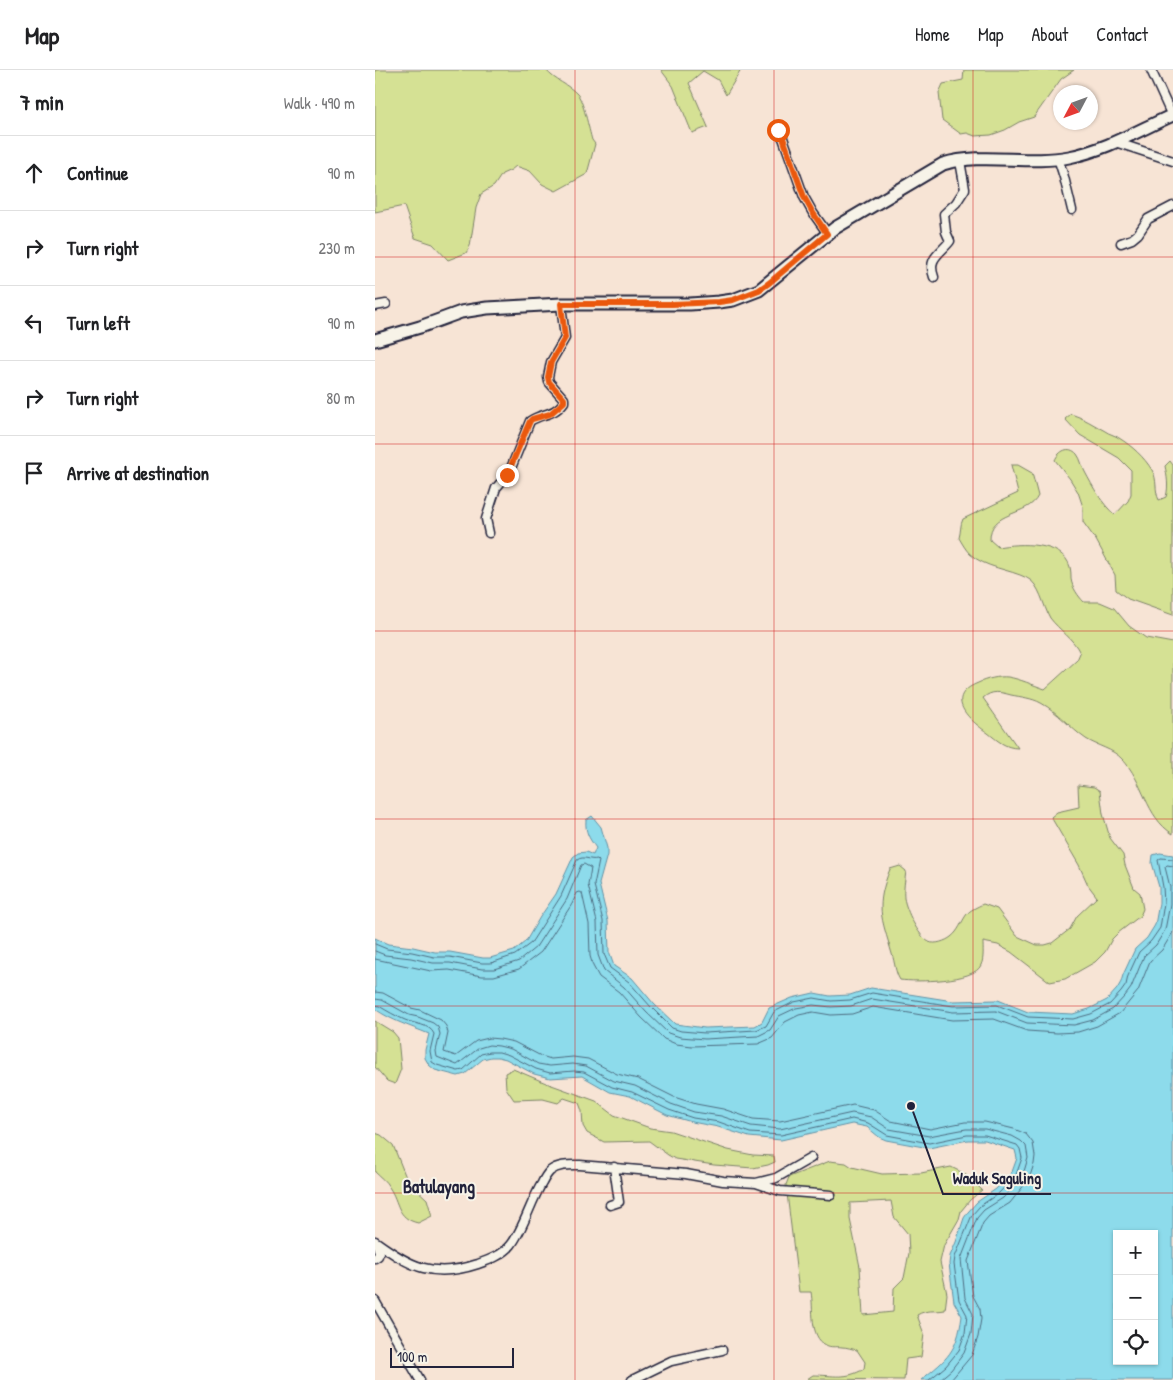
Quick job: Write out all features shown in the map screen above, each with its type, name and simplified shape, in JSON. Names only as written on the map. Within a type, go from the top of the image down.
[{"type":"main road","points":[[375,340],[420,327],[461,312],[487,308],[561,304],[681,304],[733,300],[759,290],[827,234],[850,218],[936,168],[951,162],[960,161],[1025,161],[1085,153],[1115,142],[1172,115]]},
{"type":"street","points":[[1151,70],[1172,115]]},
{"type":"street","points":[[778,130],[783,138],[804,197],[827,234]]},
{"type":"street","points":[[1115,142],[1173,162]]},
{"type":"street","points":[[1058,158],[1072,210]]},
{"type":"street","points":[[934,277],[931,270],[932,262],[950,242],[946,232],[944,214],[965,189],[960,161]]},
{"type":"street","points":[[1121,243],[1138,234],[1148,220],[1173,206]]},
{"type":"street","points":[[375,306],[385,304]]},
{"type":"street","points":[[489,533],[486,519],[496,488],[509,473],[530,421],[550,414],[564,402],[564,399],[549,382],[548,377],[551,362],[565,338],[561,304]]},
{"type":"street","points":[[756,1184],[776,1178],[811,1158]]},
{"type":"street","points":[[375,1241],[401,1259],[429,1270],[463,1269],[500,1255],[511,1245],[535,1195],[551,1170],[564,1165],[614,1167],[686,1174],[723,1181],[756,1184],[780,1191],[831,1195]]},
{"type":"street","points":[[611,1205],[619,1202],[614,1167]]},
{"type":"street","points":[[375,1241],[379,1252],[375,1258]]},
{"type":"street","points":[[375,1302],[420,1380]]},
{"type":"street","points":[[633,1380],[671,1361],[722,1350]]},
{"type":"green space","points":[[375,70],[546,70],[573,91],[581,102],[592,140],[595,144],[587,174],[556,191],[542,184],[530,171],[516,166],[502,174],[494,186],[481,194],[476,208],[470,246],[466,253],[448,260],[433,244],[415,238],[404,206],[375,212]]},
{"type":"green space","points":[[661,70],[741,70],[726,95],[718,80],[703,71],[689,83],[708,127],[692,133],[673,86]]},
{"type":"green space","points":[[964,70],[1074,70],[1061,79],[1057,85],[1053,85],[1053,90],[1034,117],[991,135],[975,136],[967,133],[961,134],[942,120],[939,93],[943,84],[963,80]]},
{"type":"green space","points":[[1071,414],[1117,437],[1137,452],[1149,465],[1154,474],[1159,500],[1166,497],[1167,493],[1165,466],[1170,461],[1173,465],[1173,615],[1128,599],[1116,590],[1115,575],[1096,540],[1083,522],[1083,507],[1078,492],[1055,460],[1065,450],[1074,451],[1080,458],[1084,470],[1098,495],[1115,515],[1128,501],[1131,494],[1131,470],[1119,458],[1080,435],[1065,419]]},
{"type":"green space","points":[[1011,465],[1018,465],[1032,473],[1038,496],[1026,508],[1002,518],[996,523],[991,530],[990,540],[998,547],[1028,545],[1049,548],[1059,552],[1066,559],[1070,567],[1073,585],[1084,602],[1100,602],[1114,608],[1129,626],[1146,638],[1173,643],[1173,834],[1156,818],[1135,778],[1122,759],[1086,739],[1041,703],[1000,693],[993,693],[983,698],[1018,748],[1009,747],[998,741],[973,722],[963,708],[961,702],[962,695],[968,689],[993,678],[1013,678],[1045,689],[1077,660],[1080,653],[1074,643],[1050,618],[1038,590],[1031,581],[976,559],[968,552],[959,538],[963,519],[1018,493]]},
{"type":"green space","points":[[1078,785],[1094,787],[1100,791],[1103,814],[1110,838],[1123,855],[1134,888],[1140,893],[1143,909],[1140,916],[1112,939],[1105,952],[1095,962],[1065,979],[1050,982],[1011,952],[998,945],[983,942],[981,965],[976,971],[968,975],[944,980],[900,980],[883,920],[881,903],[882,893],[890,869],[900,866],[906,871],[904,895],[907,909],[917,929],[929,942],[940,942],[951,937],[968,913],[983,904],[997,909],[1017,936],[1037,945],[1052,943],[1070,929],[1077,916],[1097,897],[1088,885],[1079,865],[1051,817],[1057,812],[1079,807]]},
{"type":"green space","points":[[375,1021],[393,1032],[398,1038],[401,1069],[395,1084],[387,1081],[375,1067]]},
{"type":"green space","points":[[513,1069],[596,1101],[614,1115],[650,1128],[671,1131],[728,1150],[753,1155],[774,1156],[775,1162],[753,1168],[714,1165],[675,1159],[649,1141],[604,1142],[587,1133],[583,1126],[582,1111],[579,1103],[564,1098],[558,1103],[543,1099],[514,1100],[506,1088],[505,1073]]},
{"type":"green space","points":[[375,1133],[381,1135],[393,1145],[405,1175],[427,1199],[432,1216],[418,1223],[411,1221],[402,1214],[388,1185],[375,1172]]},
{"type":"green space","points":[[830,1161],[846,1163],[852,1167],[882,1174],[921,1173],[951,1167],[965,1174],[982,1190],[961,1211],[959,1219],[944,1245],[940,1262],[947,1294],[945,1310],[927,1311],[917,1315],[924,1334],[921,1357],[906,1359],[904,1380],[807,1379],[813,1375],[851,1375],[864,1369],[865,1362],[857,1350],[828,1346],[817,1336],[813,1322],[811,1292],[799,1292],[786,1185],[789,1177]],"holes":[[[891,1201],[894,1217],[908,1234],[909,1253],[904,1278],[894,1288],[893,1312],[863,1315],[860,1267],[850,1219],[850,1203]]]},
{"type":"water","points":[[592,816],[601,827],[607,848],[607,855],[599,884],[608,921],[609,952],[614,966],[632,978],[654,1004],[675,1024],[705,1028],[755,1026],[762,1022],[769,1008],[792,998],[814,993],[830,996],[850,995],[871,988],[953,1001],[998,1000],[1028,1012],[1073,1014],[1089,1009],[1107,1000],[1117,989],[1135,949],[1147,938],[1155,925],[1159,903],[1159,887],[1152,863],[1153,855],[1160,853],[1173,855],[1173,1380],[921,1380],[945,1360],[954,1346],[960,1328],[962,1316],[954,1302],[949,1264],[950,1256],[964,1218],[977,1202],[996,1189],[1012,1172],[1017,1158],[1015,1150],[985,1140],[968,1140],[929,1148],[886,1140],[867,1127],[852,1124],[781,1140],[749,1137],[718,1127],[667,1115],[630,1096],[610,1092],[582,1076],[550,1078],[534,1074],[506,1059],[498,1057],[483,1059],[465,1074],[458,1076],[435,1070],[429,1065],[425,1058],[425,1050],[429,1034],[395,1020],[375,1009],[375,938],[388,944],[483,958],[490,958],[514,951],[526,941],[556,894],[573,857],[578,853],[586,852],[593,855],[596,848],[586,828],[586,820]]},
{"type":"place","name":"Waduk Saguling","points":[[911,1106]]},
{"type":"district","name":"Batulayang","points":[[439,1187]]},
{"type":"route","points":[[507,475],[530,421],[550,414],[564,402],[564,399],[549,382],[548,377],[551,362],[565,338],[561,304],[672,304],[733,300],[759,290],[769,283],[827,234],[804,197],[783,138],[778,130]]}]
